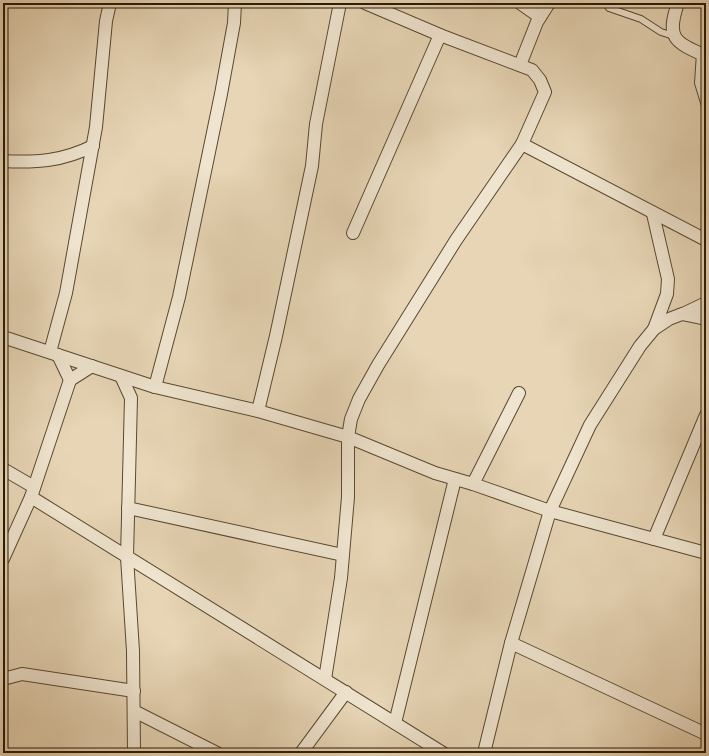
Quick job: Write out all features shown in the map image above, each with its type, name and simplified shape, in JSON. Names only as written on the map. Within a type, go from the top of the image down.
[{"type":"street","points":[[70,380],[54,353],[93,146],[106,21],[110,3]]},
{"type":"street","points":[[131,398],[153,386],[179,297],[221,94],[234,23],[235,3]]},
{"type":"street","points":[[258,411],[276,336],[312,166],[316,124],[340,3]]},
{"type":"street","points":[[325,679],[343,555],[348,497],[348,437],[351,419],[359,399],[378,365],[456,240],[522,144],[545,92],[540,80],[532,70],[440,35],[365,3]]},
{"type":"street","points":[[520,3],[540,17]]},
{"type":"street","points":[[520,65],[540,17],[548,3]]},
{"type":"street","points":[[678,3],[671,27],[674,36],[686,47],[703,54]]},
{"type":"street","points":[[353,233],[440,35]]},
{"type":"street","points":[[522,144],[672,224],[706,240]]},
{"type":"street","points":[[3,161],[39,162],[74,156],[93,146]]},
{"type":"street","points":[[653,214],[668,279],[667,294],[654,329]]},
{"type":"street","points":[[660,240],[672,224]]},
{"type":"street","points":[[484,753],[511,643],[550,511],[590,425],[640,346],[654,329],[669,319],[706,303]]},
{"type":"street","points":[[682,314],[706,319]]},
{"type":"street","points":[[3,338],[54,353],[153,386],[258,411],[348,437],[435,473],[473,484],[550,511],[706,553]]},
{"type":"street","points":[[3,559],[33,492],[70,380],[92,366]]},
{"type":"street","points":[[121,376],[131,398],[127,557],[133,651],[134,753]]},
{"type":"street","points":[[473,484],[519,393]]},
{"type":"street","points":[[654,539],[706,415]]},
{"type":"street","points":[[3,469],[33,492],[127,557],[443,753]]},
{"type":"street","points":[[395,723],[455,479]]},
{"type":"street","points":[[128,508],[343,555]]},
{"type":"street","points":[[511,643],[706,734]]},
{"type":"street","points":[[3,679],[22,674],[134,691]]},
{"type":"street","points":[[302,753],[346,692]]},
{"type":"street","points":[[134,711],[217,753]]},
{"type":"lane","points":[[606,3],[609,8],[641,19],[661,32],[674,36]]},
{"type":"lane","points":[[703,54],[698,83],[706,109]]}]
